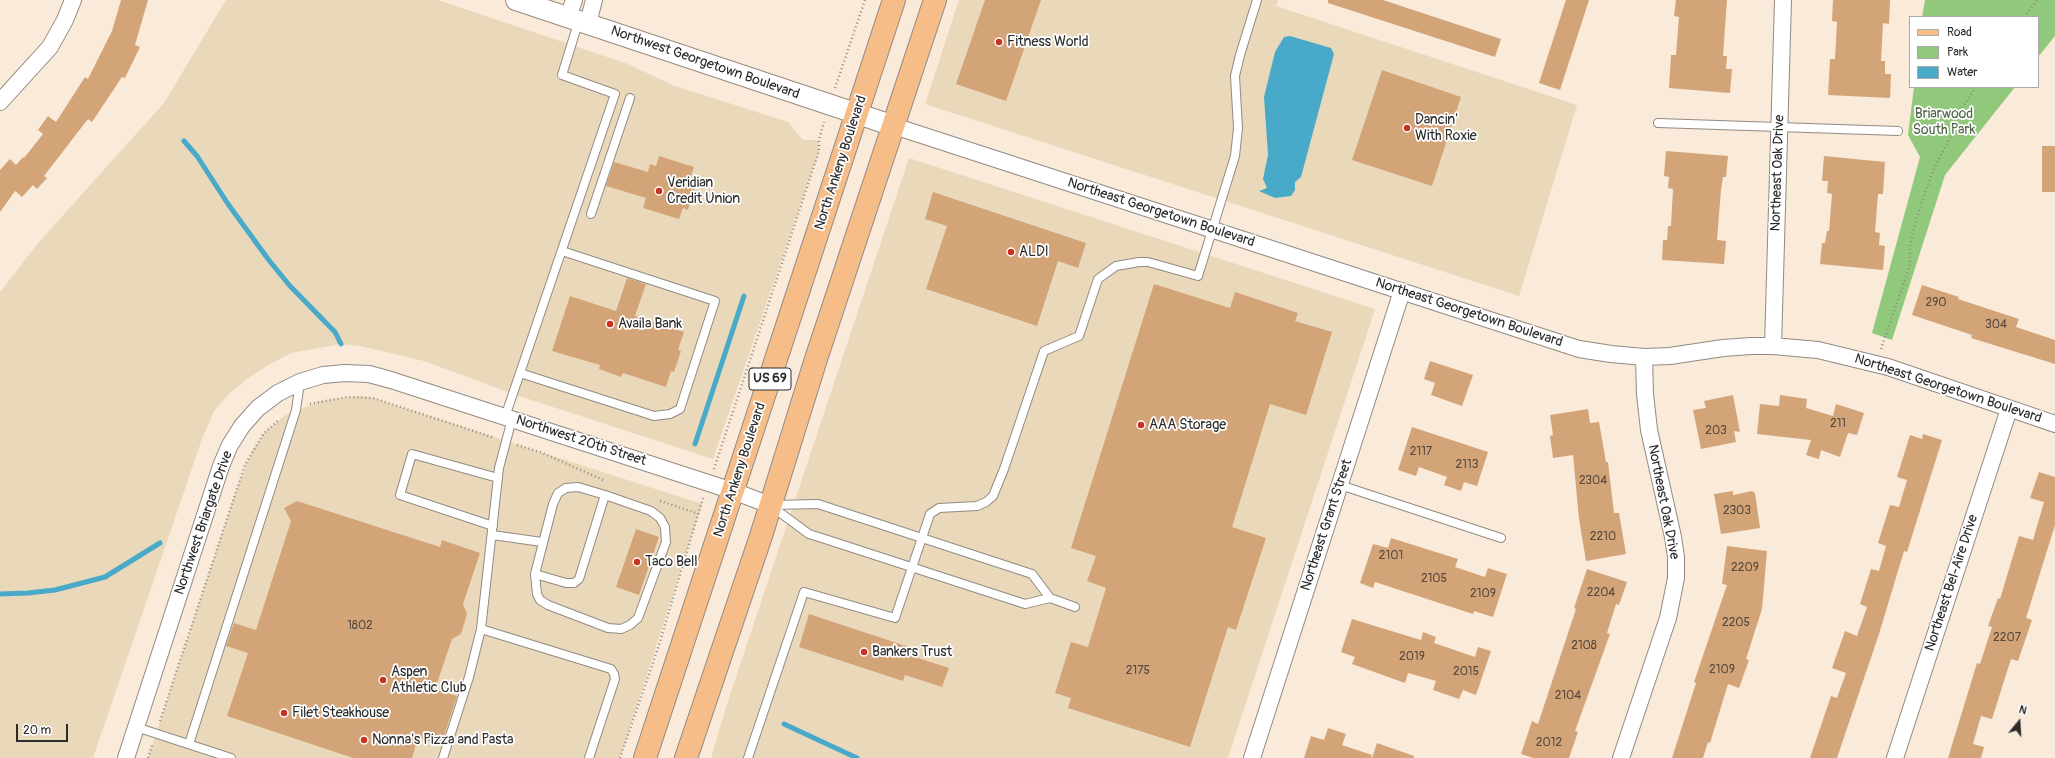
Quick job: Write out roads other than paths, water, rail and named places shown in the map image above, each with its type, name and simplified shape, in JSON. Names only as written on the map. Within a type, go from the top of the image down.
[{"type":"main road","name":"North Ankeny Boulevard","points":[[645,758],[894,0]]},
{"type":"main road","name":"US 69","points":[[686,758],[935,0]]},
{"type":"street","points":[[0,102],[50,47],[65,20],[73,0]]},
{"type":"street","name":"Northwest Georgetown Boulevard","points":[[516,0],[577,15],[894,126]]},
{"type":"street","points":[[577,15],[594,0]]},
{"type":"street","name":"Northeast Oak Drive","points":[[1773,346],[1783,0]]},
{"type":"street","name":"Northeast Georgetown Boulevard","points":[[894,126],[1580,348],[1611,354],[1644,357],[1670,356],[1723,348],[1773,346],[1818,350],[1875,364],[2055,424]]},
{"type":"street","name":"Northeast Grant Street","points":[[1252,758],[1402,291]]},
{"type":"street","name":"Northeast Oak Drive","points":[[1621,758],[1668,618],[1676,578],[1674,536],[1649,430],[1645,394],[1644,357]]},
{"type":"street","name":"Northwest Briargate Drive","points":[[126,758],[221,466],[230,445],[242,426],[258,408],[278,393],[300,382],[323,375],[345,373],[369,374],[391,380]]},
{"type":"street","name":"Northwest 20th Street","points":[[391,380],[733,491],[770,505]]},
{"type":"street","name":"Northeast Bel-Aire Drive","points":[[1895,758],[2009,408]]},
{"type":"lane","points":[[748,758],[804,592],[894,618],[930,514],[939,508],[977,506],[986,502],[992,496],[1004,469],[1044,351],[1079,336],[1098,279],[1116,266],[1128,262],[1143,262],[1198,276],[1235,156],[1238,128],[1236,76],[1240,55],[1257,0]]},
{"type":"lane","points":[[443,758],[469,677],[481,629],[498,478],[506,442],[509,418],[520,373],[615,94],[562,74],[577,15]]},
{"type":"lane","points":[[591,214],[630,98]]},
{"type":"lane","points":[[1658,124],[1779,126],[1898,131]]},
{"type":"lane","points":[[520,373],[654,416],[670,414],[680,409],[715,301],[562,251]]},
{"type":"lane","points":[[189,744],[296,410],[300,382]]},
{"type":"lane","points":[[493,526],[400,495],[412,454],[498,478]]},
{"type":"lane","points":[[1340,485],[1501,538]]},
{"type":"lane","points":[[578,487],[605,495],[651,511],[660,518],[665,527],[666,542],[638,618],[630,625],[621,628],[608,628],[548,605],[540,600],[536,594],[535,574],[542,542],[553,504],[558,493],[566,488],[578,487]]},
{"type":"lane","points":[[535,574],[574,584],[579,579],[605,495]]},
{"type":"lane","points":[[770,505],[818,504],[1032,574],[1050,598]]},
{"type":"lane","points":[[770,505],[809,534],[912,566],[1025,604],[1050,598],[1075,607]]},
{"type":"lane","points":[[492,535],[542,542]]},
{"type":"lane","points":[[481,629],[611,669],[615,679],[589,758]]},
{"type":"lane","points":[[136,727],[231,758]]},
{"type":"water","points":[[1290,36],[1331,48],[1334,54],[1301,177],[1295,182],[1295,190],[1291,196],[1275,198],[1259,191],[1267,188],[1263,179],[1268,155],[1264,97],[1275,52],[1284,37]]},
{"type":"waterway","points":[[184,141],[197,156],[228,204],[268,259],[290,286],[335,332],[341,344]]},
{"type":"waterway","points":[[695,444],[744,296]]},
{"type":"waterway","points":[[0,594],[55,590],[105,577],[160,543]]},
{"type":"waterway","points":[[784,724],[857,758]]},
{"type":"place","name":"Fitness World","points":[[999,42]]},
{"type":"place","name":"Dancin' With Roxie","points":[[1407,128]]},
{"type":"place","name":"Veridian Credit Union","points":[[659,191]]},
{"type":"place","name":"ALDI","points":[[1011,252]]},
{"type":"place","name":"Availa Bank","points":[[610,324]]},
{"type":"place","name":"AAA Storage","points":[[1141,425]]},
{"type":"place","name":"Taco Bell","points":[[637,562]]},
{"type":"place","name":"Bankers Trust","points":[[864,652]]},
{"type":"place","name":"Aspen Athletic Club","points":[[383,680]]},
{"type":"place","name":"Filet Steakhouse","points":[[284,713]]},
{"type":"place","name":"Nonna's Pizza and Pasta","points":[[364,740]]},
{"type":"park label","name":"Briarwood South Park","points":[[1944,122]]}]
